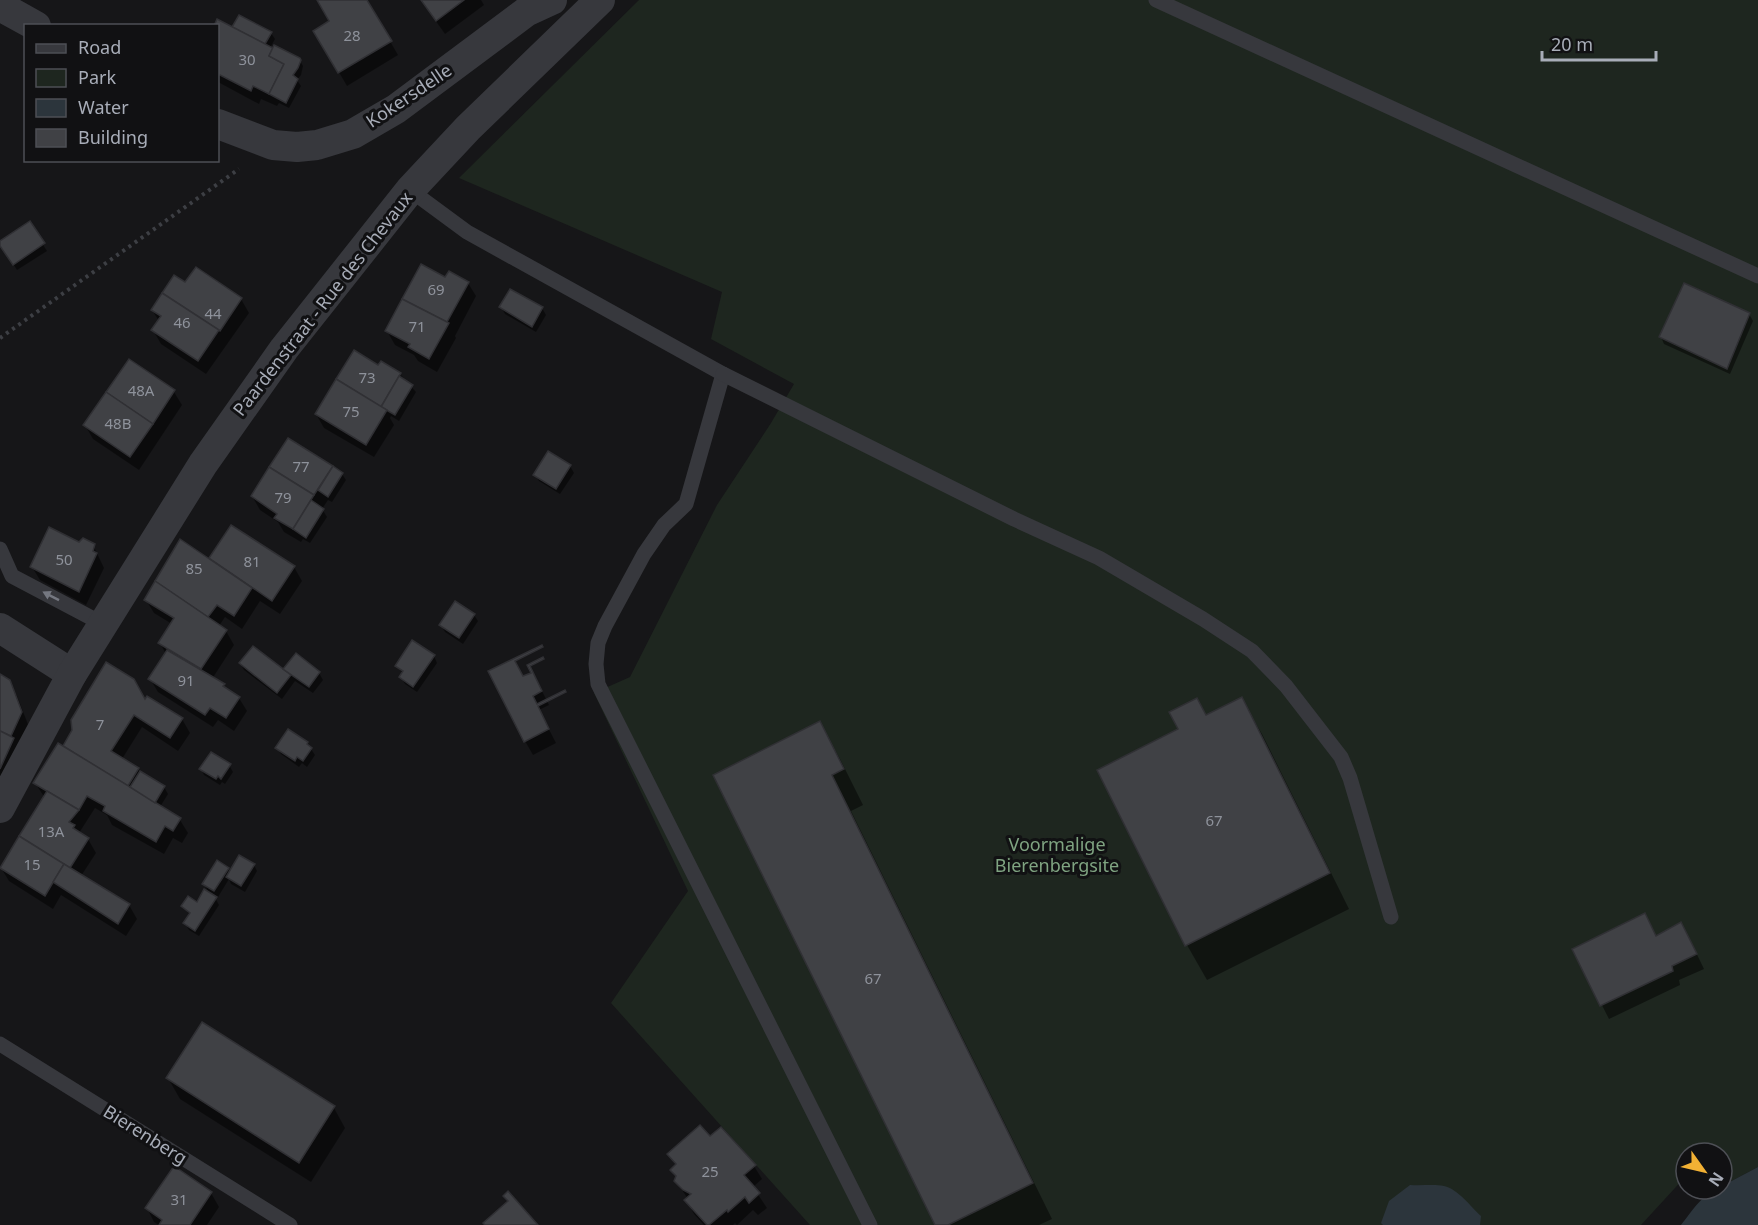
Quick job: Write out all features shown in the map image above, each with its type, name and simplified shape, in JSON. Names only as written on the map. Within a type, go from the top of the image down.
[{"type":"street","name":"Kokersdelle","points":[[219,124],[273,145],[297,147],[317,145],[353,134],[396,109],[526,12],[552,0]]},
{"type":"street","name":"Paardenstraat - Rue des Chevaux","points":[[72,674],[203,464],[284,349],[410,190],[594,1]]},
{"type":"street","points":[[0,6],[32,24]]},
{"type":"street","points":[[0,628],[72,674],[0,807]]},
{"type":"lane","points":[[1156,0],[1758,276]]},
{"type":"lane","points":[[410,190],[467,232],[723,374],[1014,519],[1098,558],[1203,619],[1252,651],[1286,686],[1341,757],[1350,778],[1391,916]]},
{"type":"lane","points":[[723,374],[686,504],[664,525],[644,554],[598,643],[596,664],[598,684],[870,1225]]},
{"type":"lane","points":[[0,549],[12,576],[103,624]]},
{"type":"lane","name":"Bierenberg","points":[[0,1044],[290,1225]]},
{"type":"path","points":[[0,338],[273,145]]},
{"type":"green space","name":"Voormalige Bierenbergsite","points":[[639,0],[1758,0],[1758,1167],[1734,1180],[1734,1141],[1674,1141],[1674,1189],[1641,1225],[810,1225],[611,1003],[688,891],[594,693],[630,677],[717,505],[794,384],[711,339],[722,292],[459,178]]},
{"type":"water","points":[[1758,1167],[1758,1225],[1681,1225],[1700,1201],[1734,1201],[1734,1180]]},
{"type":"water","points":[[1410,1185],[1440,1185],[1449,1188],[1459,1194],[1481,1216],[1480,1225],[1383,1225],[1381,1223],[1389,1201]]},
{"type":"building","points":[[317,0],[367,0],[392,41],[338,73],[313,31],[329,21]]},
{"type":"building","points":[[421,0],[464,0],[436,21]]},
{"type":"building","points":[[239,15],[272,32],[265,44],[232,27]]},
{"type":"building","points":[[217,19],[273,48],[269,56],[284,64],[269,94],[253,86],[251,91],[219,75],[219,24],[215,24]]},
{"type":"building","points":[[274,45],[301,60],[293,75],[298,79],[286,103],[269,94],[284,64],[269,56]]},
{"type":"building","points":[[30,221],[45,243],[13,265],[0,246],[0,241]]},
{"type":"building","points":[[421,264],[445,277],[449,271],[469,282],[447,322],[402,299]]},
{"type":"building","points":[[196,267],[242,298],[220,331],[162,293],[174,275],[185,282]]},
{"type":"building","points":[[1684,283],[1750,313],[1727,369],[1659,337]]},
{"type":"building","points":[[510,289],[543,307],[532,327],[499,307]]},
{"type":"building","points":[[162,293],[219,330],[198,361],[151,330],[161,316],[151,310]]},
{"type":"building","points":[[402,299],[449,323],[429,359],[408,347],[410,344],[385,331]]},
{"type":"building","points":[[354,350],[378,365],[381,361],[401,373],[381,407],[336,379]]},
{"type":"building","points":[[129,359],[175,390],[153,424],[106,392]]},
{"type":"building","points":[[399,376],[413,385],[395,415],[381,407]]},
{"type":"building","points":[[336,379],[387,410],[366,445],[315,414]]},
{"type":"building","points":[[106,392],[153,424],[130,457],[83,425]]},
{"type":"building","points":[[288,438],[333,466],[314,495],[269,467]]},
{"type":"building","points":[[548,451],[571,465],[556,489],[533,475]]},
{"type":"building","points":[[333,466],[343,473],[328,497],[318,490]]},
{"type":"building","points":[[269,467],[314,495],[293,529],[274,518],[277,514],[251,496]]},
{"type":"building","points":[[311,500],[324,509],[306,538],[293,529]]},
{"type":"building","points":[[231,525],[295,566],[272,601],[209,558]]},
{"type":"building","points":[[49,527],[79,542],[83,538],[95,544],[93,551],[97,553],[79,592],[30,567]]},
{"type":"building","points":[[180,539],[252,588],[234,616],[217,605],[208,617],[155,581]]},
{"type":"building","points":[[155,581],[227,630],[201,669],[158,643],[174,618],[144,600]]},
{"type":"building","points":[[455,601],[475,614],[459,638],[439,625]]},
{"type":"building","points":[[412,640],[435,655],[413,687],[399,677],[403,671],[395,666]]},
{"type":"building","points":[[542,645],[543,647],[515,661],[523,676],[531,673],[527,665],[543,657],[544,659],[530,666],[542,691],[533,696],[537,704],[565,690],[566,692],[538,706],[549,729],[524,742],[488,671]]},
{"type":"building","points":[[253,646],[291,675],[277,693],[239,663]]},
{"type":"building","points":[[167,650],[225,684],[223,686],[240,697],[226,718],[210,708],[205,715],[148,679]]},
{"type":"building","points":[[296,653],[320,672],[309,687],[283,669]]},
{"type":"building","points":[[106,662],[134,679],[145,699],[147,696],[183,718],[170,738],[134,715],[111,751],[139,768],[128,786],[63,746],[72,730],[71,720]]},
{"type":"building","points":[[0,674],[10,680],[22,712],[11,736],[0,731]]},
{"type":"building","points":[[1242,697],[1330,873],[1185,946],[1097,770],[1178,729],[1169,712],[1197,698],[1206,715]]},
{"type":"building","points":[[820,721],[844,769],[832,775],[1033,1183],[948,1225],[935,1225],[713,775]]},
{"type":"building","points":[[288,729],[308,742],[307,744],[312,748],[303,761],[297,757],[295,761],[275,748]]},
{"type":"building","points":[[0,731],[14,738],[0,769]]},
{"type":"building","points":[[58,743],[181,818],[173,831],[165,826],[156,842],[103,811],[105,806],[87,796],[79,810],[33,783]]},
{"type":"building","points":[[211,752],[231,764],[221,779],[218,776],[216,779],[199,769]]},
{"type":"building","points":[[140,771],[165,786],[155,803],[130,787]]},
{"type":"building","points":[[47,791],[79,810],[69,822],[75,825],[73,828],[89,838],[70,868],[19,836]]},
{"type":"building","points":[[19,836],[64,864],[45,896],[0,868]]},
{"type":"building","points":[[239,855],[255,864],[241,886],[226,877]]},
{"type":"building","points":[[217,860],[229,868],[214,891],[202,884]]},
{"type":"building","points":[[64,864],[130,904],[118,924],[53,882]]},
{"type":"building","points":[[204,889],[217,897],[195,931],[183,923],[190,913],[181,906],[188,896],[197,902]]},
{"type":"building","points":[[1645,913],[1656,936],[1681,922],[1697,954],[1672,966],[1673,971],[1600,1006],[1572,949]]},
{"type":"building","points":[[202,1022],[335,1106],[299,1163],[166,1078]]},
{"type":"building","points":[[700,1125],[710,1136],[721,1127],[756,1165],[744,1175],[760,1193],[749,1203],[745,1197],[709,1225],[684,1200],[691,1194],[674,1181],[676,1176],[670,1170],[676,1164],[667,1154]]},
{"type":"building","points":[[174,1166],[212,1192],[190,1225],[159,1225],[162,1220],[145,1208]]},
{"type":"building","points":[[508,1191],[538,1225],[485,1225],[483,1223],[508,1201],[503,1196]]}]
